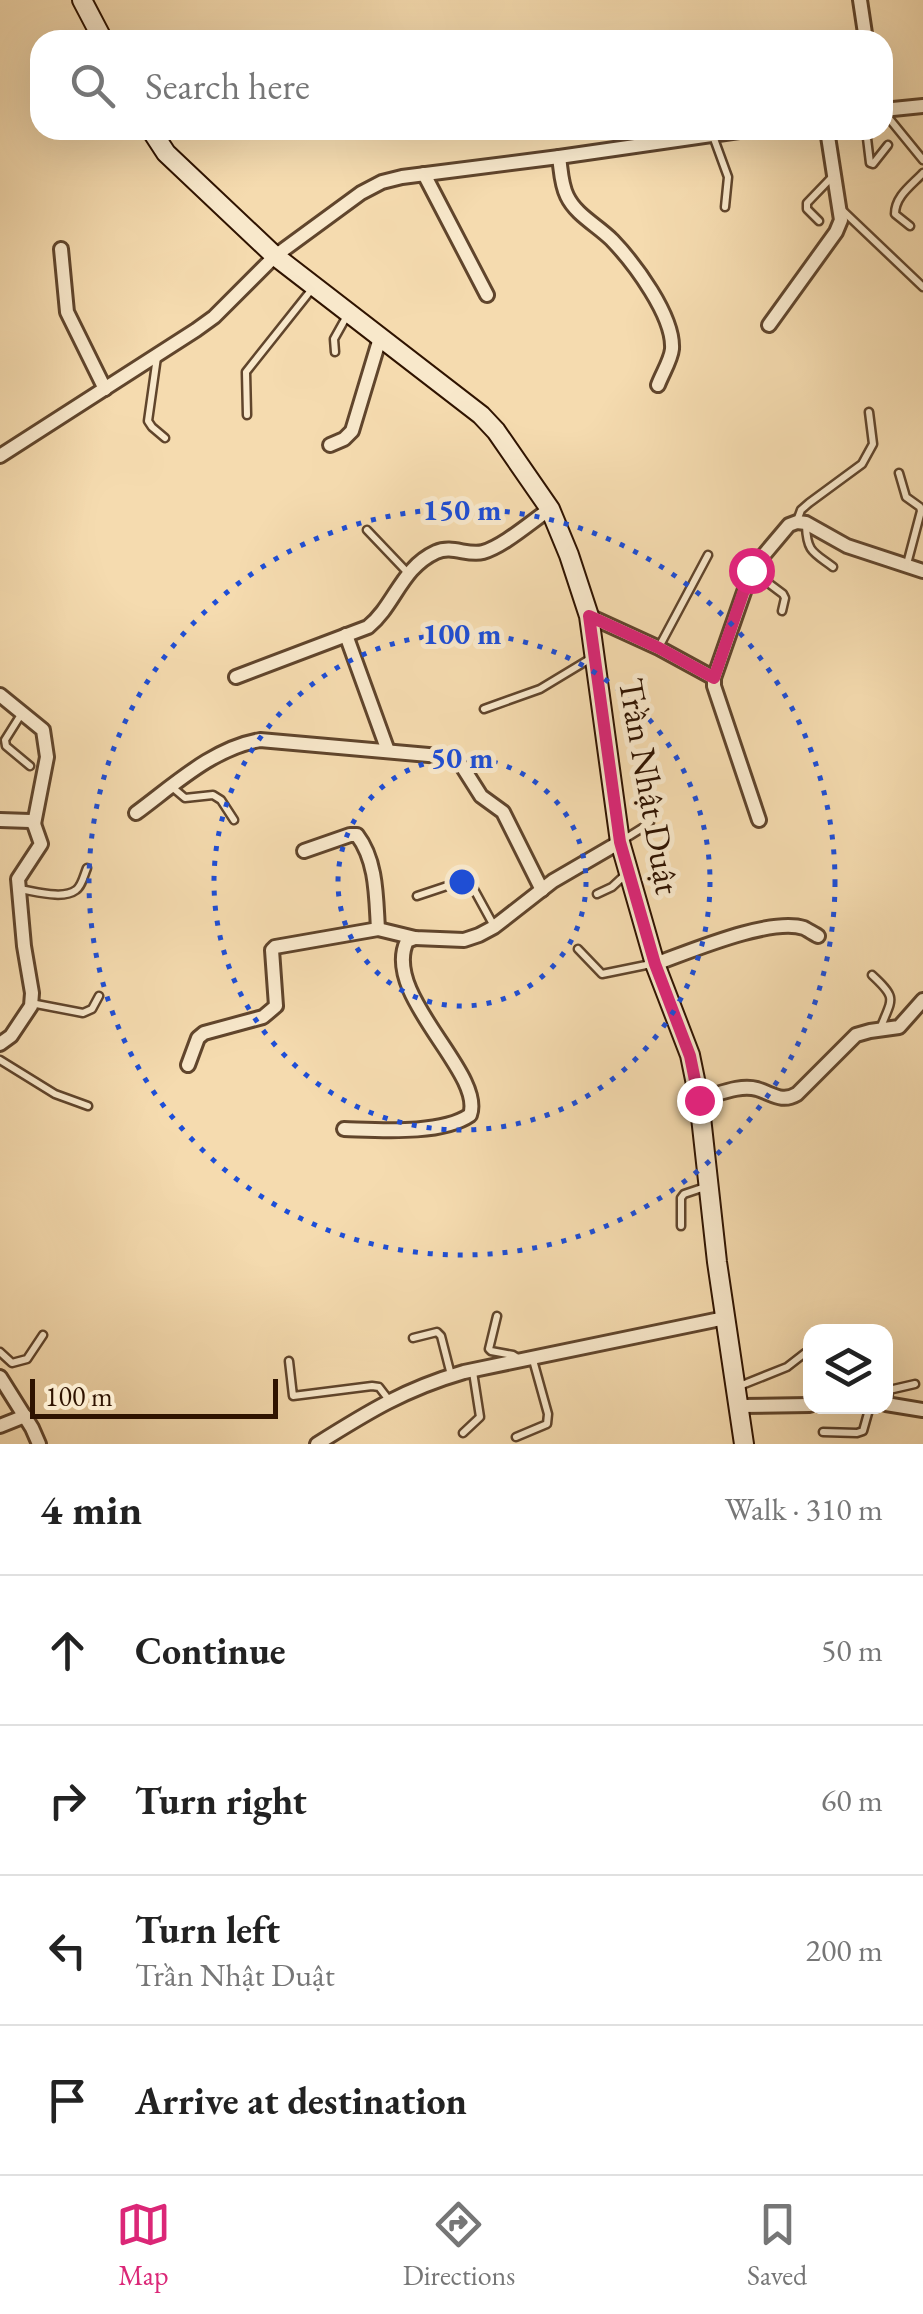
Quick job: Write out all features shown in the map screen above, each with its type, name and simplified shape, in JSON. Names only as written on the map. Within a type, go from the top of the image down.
[{"type":"main road","points":[[82,0],[98,30]]},
{"type":"main road","name":"Trần Nhật Duật","points":[[158,140],[166,153],[275,256],[481,415],[550,509],[570,555],[589,616],[627,873],[655,964],[690,1056],[744,1444]]},
{"type":"street","points":[[860,0],[864,30]]},
{"type":"street","points":[[893,110],[923,106]]},
{"type":"street","points":[[0,456],[214,317],[275,256],[382,182],[679,140]]},
{"type":"street","points":[[769,325],[841,220],[829,140]]},
{"type":"street","points":[[559,158],[568,198],[618,248],[659,302],[668,321],[672,350],[658,386]]},
{"type":"street","points":[[424,174],[487,295]]},
{"type":"street","points":[[61,249],[67,312],[105,389]]},
{"type":"street","points":[[330,446],[352,431],[380,338]]},
{"type":"street","points":[[236,676],[368,627],[380,618],[408,573],[440,550],[473,553],[492,548],[550,509]]},
{"type":"street","points":[[759,820],[714,678],[751,570],[788,525],[801,522],[847,546],[923,571]]},
{"type":"street","points":[[589,616],[714,678]]},
{"type":"street","points":[[346,635],[388,752]]},
{"type":"street","points":[[0,695],[43,730],[47,751],[34,824],[41,844],[18,879],[31,1003],[11,1036],[0,1044]]},
{"type":"street","points":[[136,813],[223,750],[241,743],[260,740],[452,757],[458,760],[476,790],[503,812],[542,890]]},
{"type":"street","points":[[0,820],[34,824]]},
{"type":"street","points":[[304,852],[357,836],[375,881],[378,928]]},
{"type":"street","points":[[188,1065],[198,1038],[204,1033],[263,1017],[276,1006],[272,950],[275,948],[378,928],[415,938],[464,940],[494,927],[553,881],[620,842]]},
{"type":"street","points":[[655,964],[747,932],[789,926],[805,928],[818,936]]},
{"type":"street","points":[[344,1129],[406,1130],[453,1123],[470,1115],[472,1096],[407,984],[402,951],[407,941],[415,938]]},
{"type":"street","points":[[699,1100],[748,1088],[790,1098],[856,1035],[899,1028],[923,1000]]},
{"type":"street","points":[[317,1444],[389,1400],[426,1383],[725,1318]]},
{"type":"street","points":[[0,1377],[39,1444]]},
{"type":"street","points":[[740,1406],[803,1405]]},
{"type":"street","points":[[893,1405],[923,1410]]},
{"type":"street","points":[[0,1426],[25,1416]]},
{"type":"lane","points":[[893,123],[923,160]]},
{"type":"lane","points":[[714,140],[728,178],[725,206]]},
{"type":"lane","points":[[867,140],[873,164],[888,145]]},
{"type":"lane","points":[[910,226],[896,214],[896,201],[923,173]]},
{"type":"lane","points":[[820,221],[807,209],[807,204],[835,174]]},
{"type":"lane","points":[[840,208],[923,286]]},
{"type":"lane","points":[[247,415],[246,372],[313,287]]},
{"type":"lane","points":[[335,352],[334,338],[348,314]]},
{"type":"lane","points":[[157,356],[148,421],[166,438]]},
{"type":"lane","points":[[833,567],[810,550],[801,510],[862,464],[873,444],[869,412]]},
{"type":"lane","points":[[899,473],[906,498],[921,511],[907,564]]},
{"type":"lane","points":[[367,530],[408,573]]},
{"type":"lane","points":[[659,648],[708,554]]},
{"type":"lane","points":[[751,570],[783,594],[786,598],[782,611]]},
{"type":"lane","points":[[484,708],[540,689],[594,656]]},
{"type":"lane","points":[[22,713],[5,740],[10,752],[30,766]]},
{"type":"lane","points":[[172,787],[185,798],[213,794],[234,820]]},
{"type":"lane","points":[[620,842],[650,822],[646,811]]},
{"type":"lane","points":[[18,889],[64,895],[79,888],[87,868]]},
{"type":"lane","points":[[596,894],[612,887],[627,873]]},
{"type":"lane","points":[[418,896],[462,881],[472,884],[494,927]]},
{"type":"lane","points":[[578,949],[602,974],[655,964]]},
{"type":"lane","points":[[872,975],[891,995],[879,1030]]},
{"type":"lane","points":[[31,1003],[82,1012],[92,1009],[99,996]]},
{"type":"lane","points":[[0,1060],[54,1094],[88,1106]]},
{"type":"lane","points":[[681,1226],[681,1198],[709,1186]]},
{"type":"lane","points":[[497,1316],[489,1349],[528,1359],[548,1414],[546,1424],[516,1437]]},
{"type":"lane","points":[[413,1338],[437,1332],[452,1376]]},
{"type":"lane","points":[[0,1352],[12,1363],[27,1359],[43,1334]]},
{"type":"lane","points":[[736,1387],[787,1367],[803,1354]]},
{"type":"lane","points":[[289,1361],[294,1396],[372,1386],[378,1387],[389,1400]]},
{"type":"lane","points":[[464,1433],[480,1417],[473,1370]]},
{"type":"lane","points":[[893,1387],[916,1384]]},
{"type":"lane","points":[[823,1432],[863,1431],[868,1414]]},
{"type":"route","points":[[699,1100],[690,1056],[655,964],[627,873],[589,616],[714,678],[751,570]]}]
